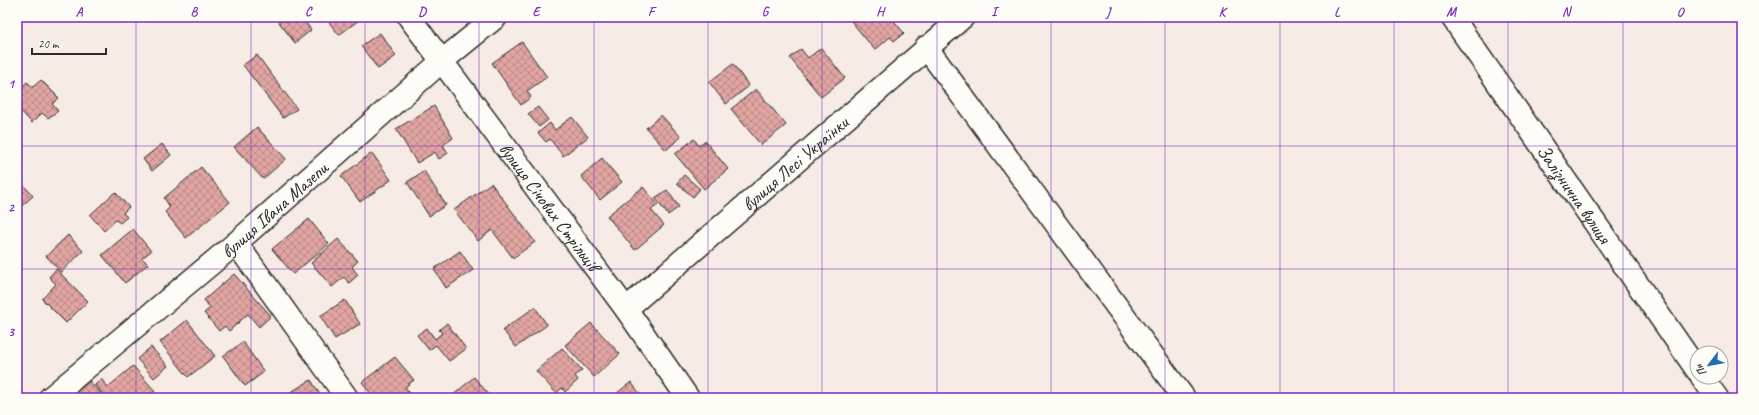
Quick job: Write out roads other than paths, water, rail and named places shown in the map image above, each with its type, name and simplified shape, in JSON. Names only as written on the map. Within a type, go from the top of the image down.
[{"type":"street","name":"вулиця Січових Стрільців","points":[[409,17],[626,309],[688,398]]},
{"type":"street","name":"вулиця Івана Мазепи","points":[[50,398],[236,243],[442,61],[496,17]]},
{"type":"street","name":"вулиця Лесі Українки","points":[[626,309],[926,47],[963,17]]},
{"type":"street","name":"Залізнична вулиця","points":[[1452,17],[1689,358]]},
{"type":"street","points":[[926,47],[1184,398]]},
{"type":"street","points":[[236,243],[348,398]]},
{"type":"street","points":[[1708,385],[1717,398]]}]
